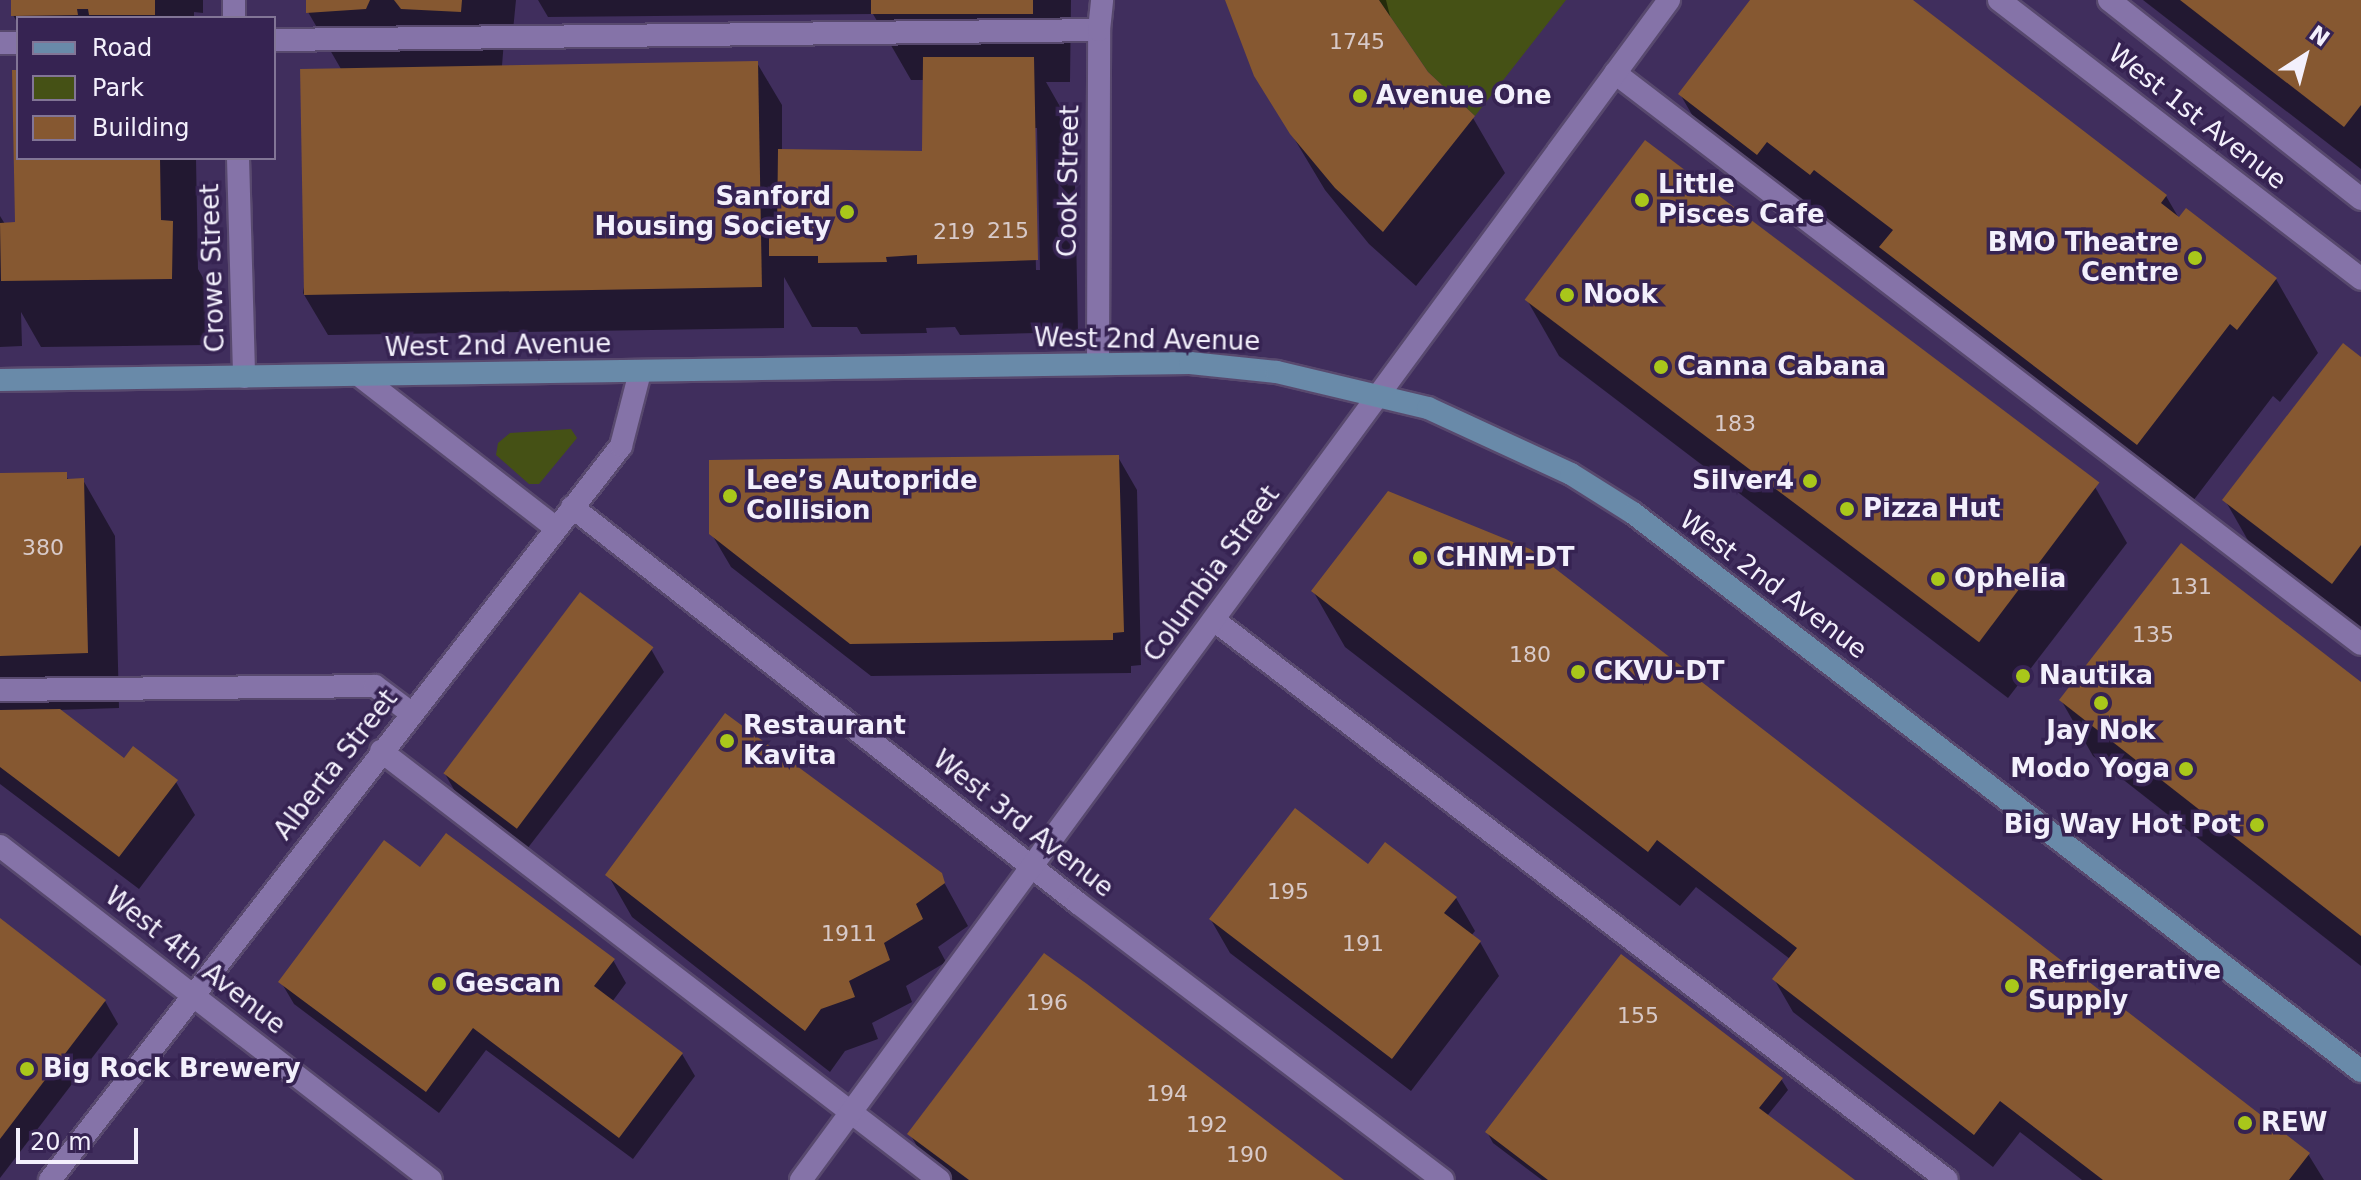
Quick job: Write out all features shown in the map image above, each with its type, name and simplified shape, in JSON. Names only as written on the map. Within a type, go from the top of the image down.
[{"type":"main road","name":"West 2nd Avenue","points":[[0,380],[1190,363],[1277,372],[1428,408],[1571,474],[1633,513],[2361,1071]]},
{"type":"street","name":"Cook Street","points":[[1098,363],[1099,30],[1102,0]]},
{"type":"street","name":"Columbia Street","points":[[801,1180],[1669,0]]},
{"type":"street","name":"West 1st Avenue","points":[[1999,0],[2361,279]]},
{"type":"street","name":"West 1st Avenue","points":[[2109,0],[2361,199]]},
{"type":"street","points":[[276,40],[1099,30]]},
{"type":"street","points":[[1615,73],[2361,644]]},
{"type":"street","name":"Crowe Street","points":[[238,160],[244,377]]},
{"type":"street","name":"Alberta Street","points":[[50,1180],[621,446],[640,372]]},
{"type":"street","points":[[360,376],[556,528]]},
{"type":"street","name":"West 3rd Avenue","points":[[572,507],[1032,866],[1443,1180]]},
{"type":"street","points":[[1214,620],[1947,1180]]},
{"type":"street","points":[[0,690],[375,686],[411,713]]},
{"type":"street","points":[[381,751],[939,1180]]},
{"type":"street","name":"West 4th Avenue","points":[[0,846],[431,1180]]},
{"type":"green space","points":[[1379,0],[1566,0],[1475,116],[1428,72]]},
{"type":"green space","points":[[571,429],[577,438],[539,484],[529,484],[496,455],[498,443],[510,433]]},
{"type":"building","points":[[11,0],[155,0],[155,15],[89,15],[88,9],[77,9],[78,15],[11,16]]},
{"type":"building","points":[[306,0],[370,0],[366,9],[306,13]]},
{"type":"building","points":[[394,0],[462,0],[461,12],[401,9]]},
{"type":"building","points":[[871,0],[1033,0],[1033,14],[871,14]]},
{"type":"building","name":"Avenue One","points":[[1225,0],[1379,0],[1428,72],[1475,116],[1383,232],[1335,188],[1290,134],[1254,76]]},
{"type":"building","points":[[1750,0],[1913,0],[2167,195],[2161,203],[2179,217],[2186,208],[2277,278],[2237,330],[2230,324],[2137,445],[1879,247],[1893,230],[1814,170],[1810,175],[1767,142],[1757,155],[1678,94]]},
{"type":"building","points":[[2180,0],[2361,0],[2361,105],[2344,127]]},
{"type":"building","points":[[923,57],[1034,57],[1038,260],[917,264],[917,255],[886,257],[887,262],[818,263],[818,256],[769,256],[769,232],[777,232],[778,149],[922,151]]},
{"type":"building","points":[[758,61],[762,287],[304,295],[300,69]]},
{"type":"building","points":[[12,70],[16,70],[16,160],[160,160],[161,220],[173,221],[172,279],[1,281],[0,223],[15,222]]},
{"type":"building","points":[[1645,140],[2099,482],[1979,642],[1525,300]]},
{"type":"building","points":[[2343,343],[2361,357],[2361,545],[2332,584],[2222,500]]},
{"type":"building","points":[[1119,455],[1124,632],[1113,633],[1113,640],[850,644],[709,534],[709,460]]},
{"type":"building","points":[[67,472],[67,479],[84,478],[88,653],[0,656],[0,473]]},
{"type":"building","points":[[1388,491],[1530,549],[2310,1153],[2289,1180],[2103,1180],[2000,1101],[1974,1135],[1772,979],[1797,948],[1657,840],[1648,852],[1311,591]]},
{"type":"building","points":[[2181,543],[2361,682],[2361,936],[2059,700]]},
{"type":"building","points":[[580,592],[653,647],[517,829],[443,773]]},
{"type":"building","points":[[60,709],[124,758],[133,746],[178,780],[119,857],[0,767],[0,710]]},
{"type":"building","points":[[725,713],[942,873],[945,883],[916,904],[923,919],[884,943],[890,960],[849,981],[855,997],[821,1009],[805,1031],[605,875]]},
{"type":"building","points":[[1295,808],[1368,864],[1385,842],[1457,897],[1444,913],[1481,941],[1392,1059],[1209,919]]},
{"type":"building","name":"Gescan","points":[[446,833],[615,959],[594,986],[683,1053],[619,1138],[473,1028],[426,1092],[278,982],[384,840],[420,867]]},
{"type":"building","name":"Big Rock Brewery","points":[[0,918],[106,1000],[0,1139]]},
{"type":"building","points":[[1044,953],[1344,1180],[969,1180],[907,1134]]},
{"type":"building","points":[[1621,954],[1783,1078],[1759,1108],[1855,1180],[1548,1180],[1485,1132]]},
{"type":"place","name":"Avenue One","points":[[1360,96]]},
{"type":"place","name":"Little Pisces Cafe","points":[[1642,200]]},
{"type":"place","name":"Sanford Housing Society","points":[[847,212]]},
{"type":"place","name":"BMO Theatre Centre","points":[[2195,258]]},
{"type":"place","name":"Nook","points":[[1567,295]]},
{"type":"place","name":"Canna Cabana","points":[[1661,367]]},
{"type":"place","name":"Silver4","points":[[1810,481]]},
{"type":"place","name":"Lee’s Autopride Collision","points":[[730,496]]},
{"type":"place","name":"Pizza Hut","points":[[1847,509]]},
{"type":"place","name":"CHNM-DT","points":[[1420,558]]},
{"type":"place","name":"Ophelia","points":[[1938,579]]},
{"type":"place","name":"CKVU-DT","points":[[1578,672]]},
{"type":"place","name":"Nautika","points":[[2023,676]]},
{"type":"place","name":"Jay Nok","points":[[2101,703]]},
{"type":"place","name":"Restaurant Kavita","points":[[727,741]]},
{"type":"place","name":"Modo Yoga","points":[[2186,769]]},
{"type":"place","name":"Big Way Hot Pot","points":[[2257,825]]},
{"type":"place","name":"Gescan","points":[[439,984]]},
{"type":"place","name":"Refrigerative Supply","points":[[2012,986]]},
{"type":"place","name":"Big Rock Brewery","points":[[27,1069]]},
{"type":"place","name":"REW","points":[[2245,1123]]}]
